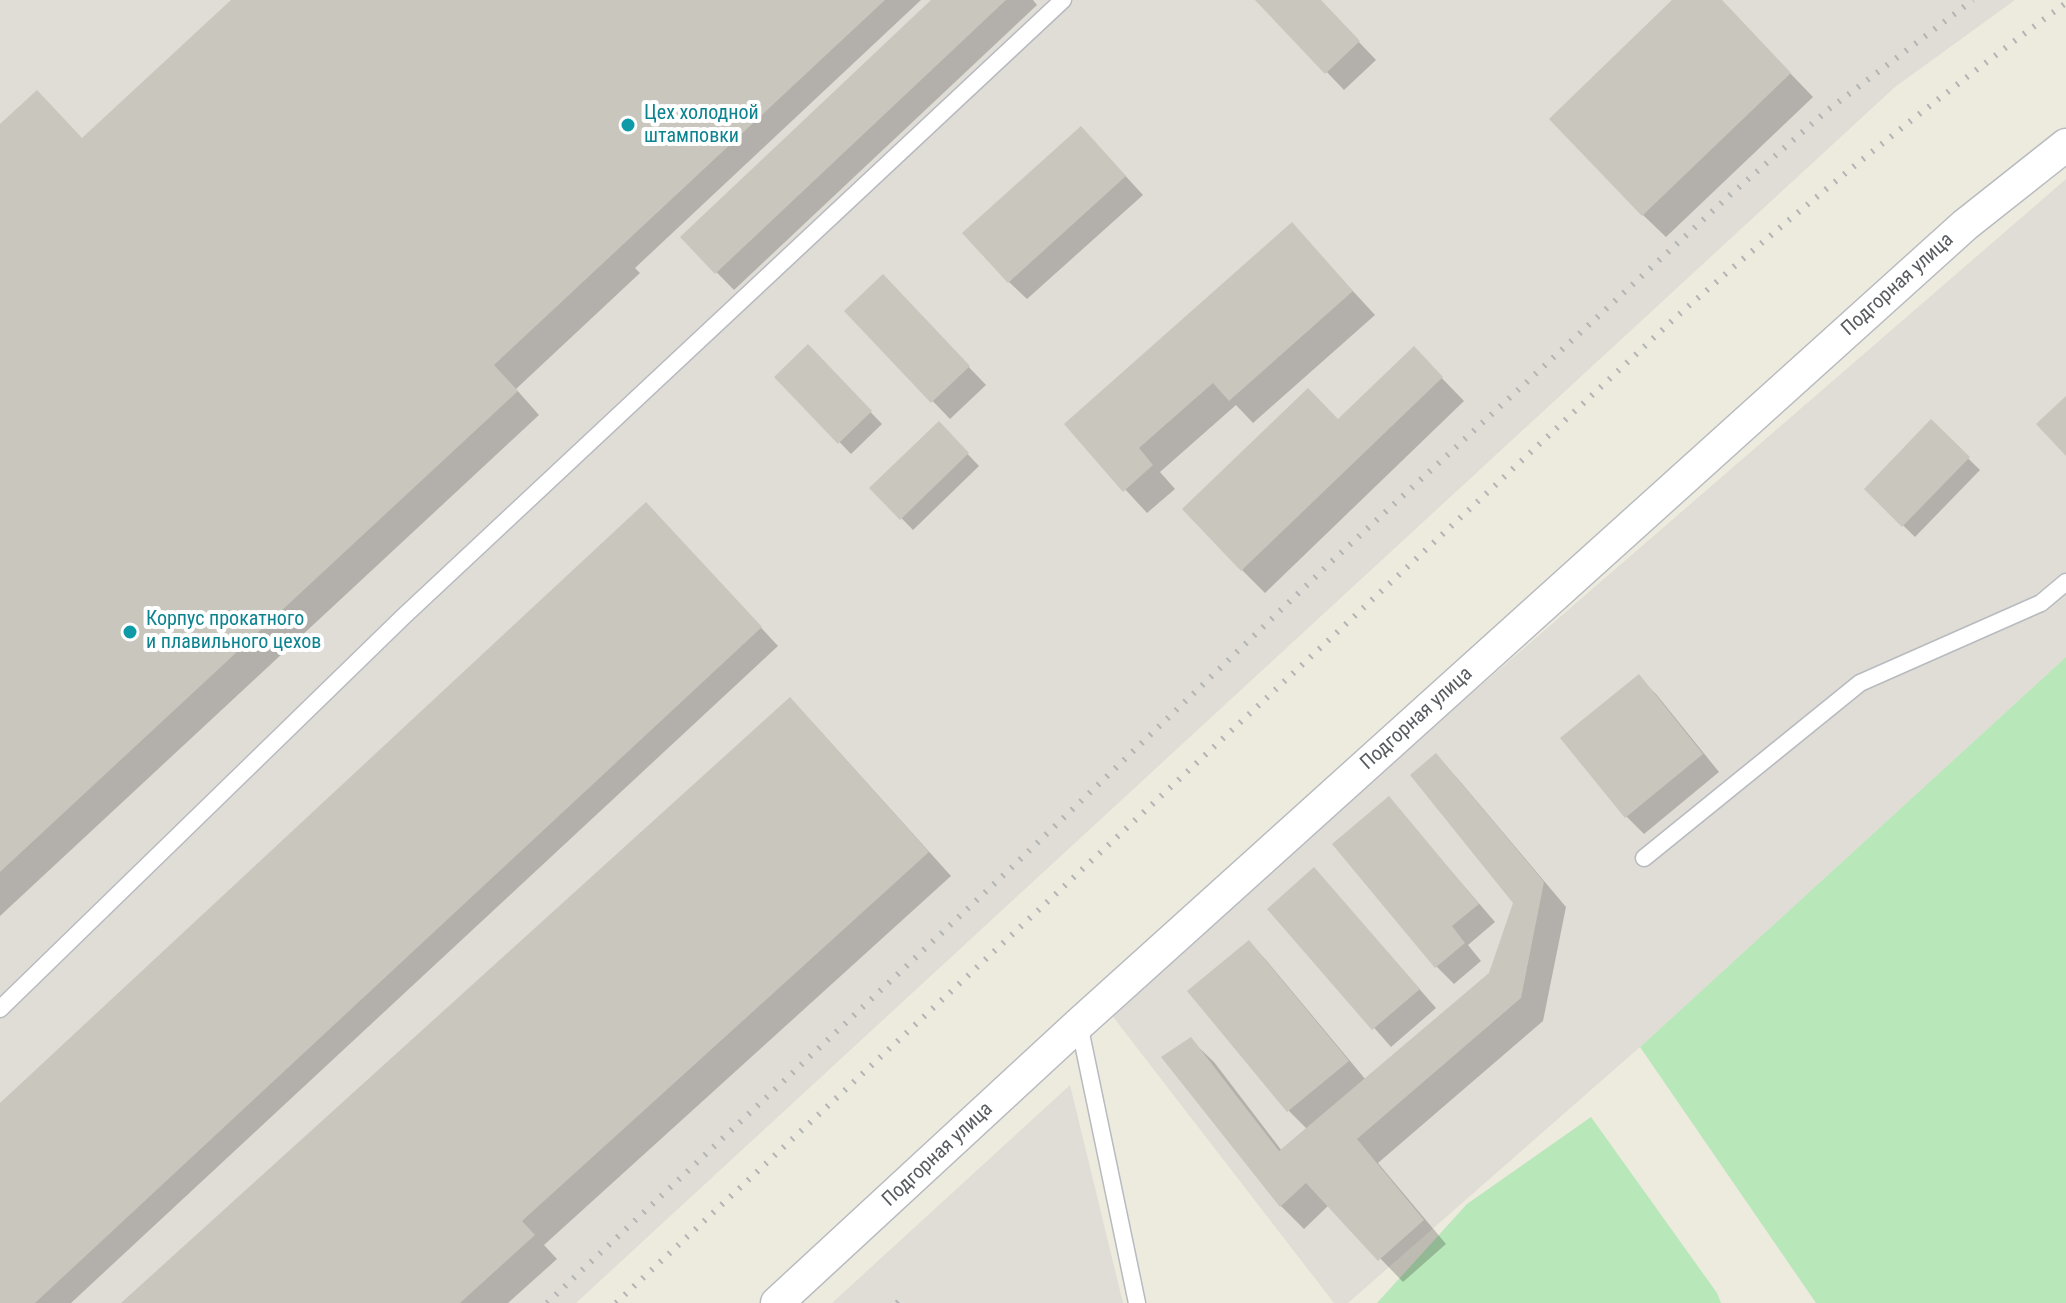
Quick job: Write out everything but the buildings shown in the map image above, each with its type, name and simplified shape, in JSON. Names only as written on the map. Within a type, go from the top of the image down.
[{"type":"street","name":"Подгорная улица","points":[[777,1303],[1079,1024],[1965,225],[2066,145]]},
{"type":"lane","points":[[0,1009],[404,616],[1063,0]]},
{"type":"lane","points":[[1644,858],[1860,683],[2041,603],[2066,582]]},
{"type":"lane","points":[[1079,1024],[1137,1303]]},
{"type":"shaded area","points":[[0,0],[2015,0],[1895,87],[576,1303],[0,1303]]},
{"type":"shaded area","points":[[2066,179],[2066,657],[1640,1047],[1348,1303],[1334,1303],[1107,1009]]},
{"type":"shaded area","points":[[1070,1085],[1123,1303],[832,1303]]},
{"type":"green space","points":[[2066,657],[2066,1303],[1816,1303],[1640,1047]]},
{"type":"green space","points":[[1591,1117],[1717,1293],[1721,1303],[1377,1303],[1467,1204]]},
{"type":"railway","points":[[547,1303],[1010,869],[1331,562],[1730,195],[1829,109],[1973,0]]},
{"type":"railway","points":[[616,1303],[1675,318],[1867,156],[2066,3]]},
{"type":"railway","points":[[897,1303],[901,1299]]},
{"type":"place","name":"Цех холодной штамповки","points":[[628,125]]},
{"type":"place","name":"Корпус прокатного и плавильного цехов","points":[[130,632]]}]
